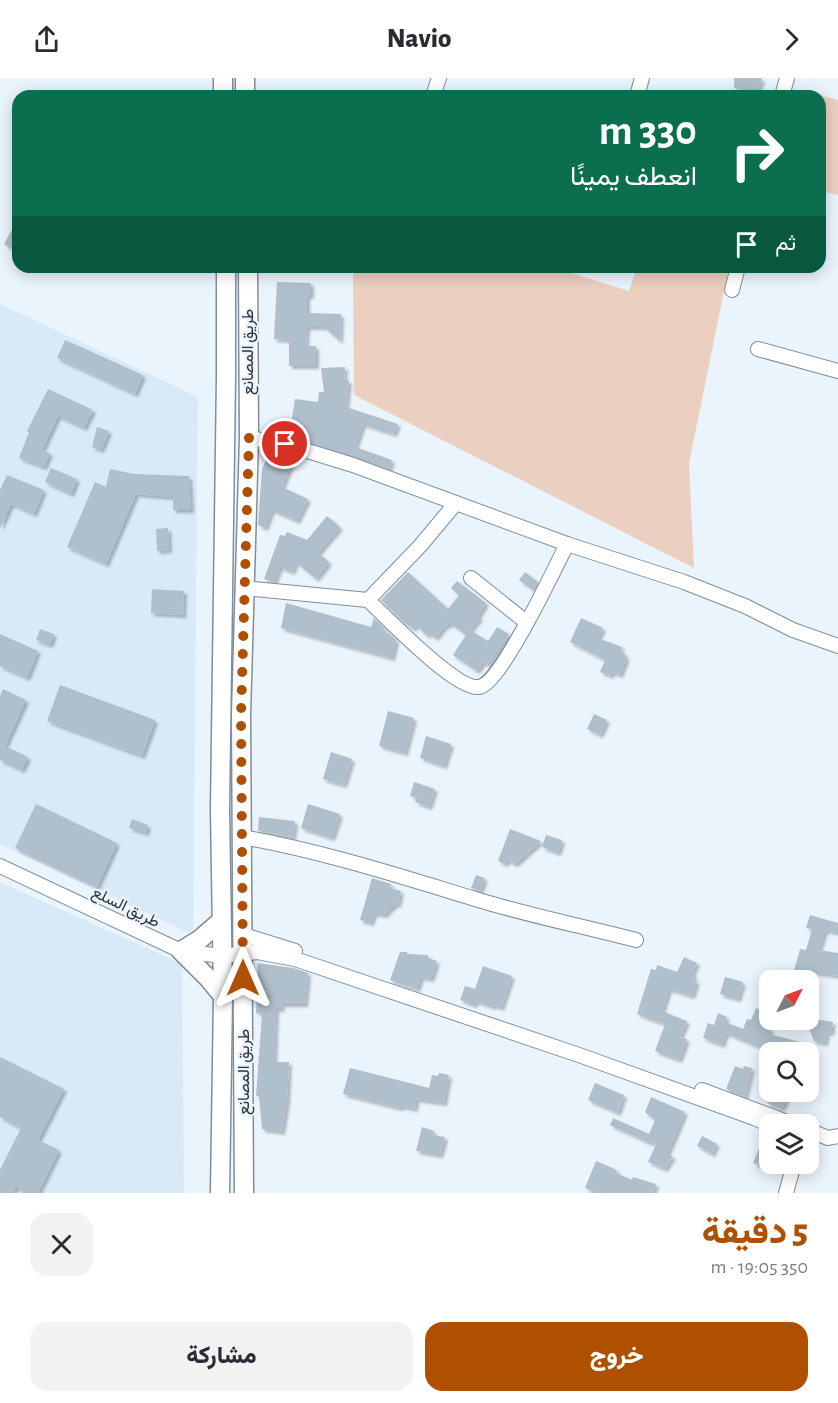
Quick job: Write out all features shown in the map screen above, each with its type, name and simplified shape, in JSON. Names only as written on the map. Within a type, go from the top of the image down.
[{"type":"main road","name":"طريق المصانع","points":[[220,1193],[223,996],[220,809],[226,273]]},
{"type":"main road","name":"طريق المصانع","points":[[244,1193],[241,715],[249,438],[248,273]]},
{"type":"main road","points":[[221,921],[199,940],[181,951],[223,996]]},
{"type":"street","points":[[732,290],[736,273]]},
{"type":"street","points":[[758,349],[838,371]]},
{"type":"street","points":[[249,438],[306,450],[567,544],[684,582],[746,606],[794,630],[838,646]]},
{"type":"street","points":[[368,600],[420,546],[456,503]]},
{"type":"street","points":[[244,588],[368,600],[441,668],[473,687],[480,687],[491,681],[508,656],[567,544]]},
{"type":"street","points":[[471,578],[526,622]]},
{"type":"street","points":[[242,837],[349,861],[474,899],[636,940]]},
{"type":"street","name":"طريق السلع","points":[[0,866],[181,951],[222,956],[264,953],[313,964],[600,1062],[759,1120]]},
{"type":"street","points":[[244,935],[371,976],[768,1114]]},
{"type":"street","points":[[819,1134],[828,1138],[838,1136]]},
{"type":"street","points":[[786,1193],[791,1174]]},
{"type":"shaded area","points":[[826,97],[838,100],[838,195],[826,192]]},
{"type":"shaded area","points":[[353,273],[571,273],[629,291],[635,273],[728,273],[689,463],[694,568],[354,395]]},
{"type":"shaded area","points":[[0,304],[198,397],[193,935],[0,844]]},
{"type":"shaded area","points":[[0,882],[182,964],[184,1193],[0,1193]]},
{"type":"building","points":[[734,78],[762,78],[758,90],[734,88]]},
{"type":"building","points":[[12,229],[12,249],[4,244]]},
{"type":"building","points":[[277,282],[311,283],[311,296],[307,296],[307,313],[341,314],[340,341],[324,327],[307,327],[306,346],[316,346],[316,366],[289,366],[289,340],[274,339]]},
{"type":"building","points":[[65,340],[143,375],[135,394],[57,358]]},
{"type":"building","points":[[345,367],[344,380],[349,380],[346,407],[398,424],[394,434],[363,424],[355,447],[392,460],[389,469],[289,436],[295,399],[318,402],[319,392],[324,392],[321,368]]},
{"type":"building","points":[[48,389],[93,410],[84,428],[58,416],[42,450],[50,453],[44,467],[19,458],[29,432],[27,431]]},
{"type":"building","points":[[97,427],[109,431],[101,450],[92,447]]},
{"type":"building","points":[[278,453],[293,459],[282,487],[308,499],[297,521],[272,510],[265,528],[258,525],[262,469],[272,454],[276,456]]},
{"type":"building","points":[[51,468],[77,479],[71,494],[45,482]]},
{"type":"building","points":[[110,469],[134,474],[189,476],[191,510],[173,510],[173,497],[136,494],[106,564],[67,547],[95,482],[106,487]]},
{"type":"building","points":[[7,475],[44,490],[34,514],[11,504],[0,528],[0,490]]},
{"type":"building","points":[[327,516],[340,527],[318,553],[329,562],[316,579],[296,562],[292,572],[280,567],[274,582],[264,579],[280,535],[285,536],[287,532],[307,540]]},
{"type":"building","points":[[168,528],[169,550],[157,551],[156,529]]},
{"type":"building","points":[[408,572],[448,609],[459,595],[451,588],[457,581],[486,603],[478,616],[480,618],[470,630],[488,641],[497,627],[509,634],[487,665],[483,662],[477,671],[453,655],[466,635],[450,623],[435,638],[429,633],[427,636],[416,625],[413,629],[403,622],[381,600]]},
{"type":"building","points":[[525,572],[538,582],[533,590],[519,580]]},
{"type":"building","points":[[152,589],[184,591],[183,615],[151,613]]},
{"type":"building","points":[[286,603],[371,627],[374,618],[385,629],[384,632],[389,633],[396,640],[392,658],[281,628]]},
{"type":"building","points":[[581,618],[603,628],[598,638],[622,647],[620,651],[624,653],[626,659],[620,675],[612,672],[611,676],[600,672],[605,660],[570,642]]},
{"type":"building","points":[[40,629],[54,634],[50,645],[36,640]]},
{"type":"building","points":[[0,634],[38,651],[27,678],[0,666]]},
{"type":"building","points":[[60,685],[155,720],[142,756],[47,721]]},
{"type":"building","points":[[3,689],[26,700],[5,746],[28,757],[22,770],[0,760],[0,696]]},
{"type":"building","points":[[388,711],[414,718],[405,753],[379,746]]},
{"type":"building","points":[[594,714],[607,720],[600,735],[587,729]]},
{"type":"building","points":[[426,736],[451,744],[444,766],[420,758]]},
{"type":"building","points":[[331,752],[352,759],[344,785],[323,779]]},
{"type":"building","points":[[414,782],[435,789],[429,807],[415,802],[417,798],[410,796]]},
{"type":"building","points":[[36,804],[117,843],[97,887],[15,848]]},
{"type":"building","points":[[308,804],[340,814],[332,838],[301,828]]},
{"type":"building","points":[[259,817],[295,821],[293,838],[258,831]]},
{"type":"building","points":[[132,819],[148,825],[146,833],[129,828]]},
{"type":"building","points":[[510,829],[541,841],[515,864],[507,860],[505,864],[498,861]]},
{"type":"building","points":[[546,835],[562,840],[558,853],[542,847]]},
{"type":"building","points":[[476,875],[485,878],[480,891],[471,888]]},
{"type":"building","points":[[372,878],[391,884],[390,888],[401,891],[398,905],[395,904],[384,915],[374,913],[371,923],[360,920]]},
{"type":"building","points":[[810,915],[838,923],[838,933],[825,930],[819,950],[838,953],[838,976],[819,973],[819,970],[794,970],[800,949],[806,950],[812,929],[806,928]]},
{"type":"building","points":[[400,952],[428,955],[428,958],[437,961],[431,979],[421,977],[417,989],[390,980]]},
{"type":"building","points":[[684,957],[697,963],[692,974],[694,975],[693,980],[697,981],[692,996],[669,989],[662,1011],[687,1021],[680,1037],[687,1039],[679,1060],[655,1051],[665,1024],[637,1014],[651,969],[656,970],[657,965],[677,972]]},
{"type":"building","points":[[258,963],[293,968],[308,973],[305,1004],[281,1004],[282,1009],[276,1009],[274,1062],[289,1062],[282,1132],[262,1129],[259,1096],[256,1096],[262,1014],[256,1013]]},
{"type":"building","points":[[483,966],[512,976],[501,1008],[476,1001],[474,1005],[460,1000],[465,986],[475,989]]},
{"type":"building","points":[[725,977],[743,982],[738,999],[720,994]]},
{"type":"building","points":[[756,1008],[759,1009],[759,1030],[770,1030],[770,1034],[800,1042],[759,1042],[759,1047],[726,1033],[722,1045],[703,1038],[708,1023],[714,1025],[718,1013],[727,1017],[725,1022],[743,1029],[747,1019],[751,1020]]},
{"type":"building","points":[[819,1020],[833,1022],[831,1033],[827,1032],[825,1043],[814,1041],[810,1030],[819,1030]]},
{"type":"building","points":[[0,1057],[64,1089],[38,1140],[59,1150],[38,1193],[27,1193],[16,1187],[13,1193],[0,1193],[0,1170],[21,1128],[0,1117]]},
{"type":"building","points":[[735,1066],[743,1069],[744,1066],[752,1068],[745,1097],[726,1089]]},
{"type":"building","points":[[350,1068],[429,1088],[432,1075],[438,1076],[439,1073],[449,1075],[444,1103],[416,1099],[415,1109],[401,1106],[400,1108],[343,1094]]},
{"type":"building","points":[[595,1083],[624,1095],[618,1113],[588,1100]]},
{"type":"building","points":[[651,1097],[685,1112],[667,1154],[673,1156],[665,1169],[648,1162],[656,1144],[610,1125],[613,1118],[649,1134],[655,1120],[645,1112]]},
{"type":"building","points":[[767,1102],[785,1102],[782,1109]]},
{"type":"building","points":[[422,1127],[434,1131],[433,1135],[445,1137],[440,1155],[416,1151]]},
{"type":"building","points":[[702,1136],[717,1144],[712,1154],[697,1146]]},
{"type":"building","points":[[759,1148],[759,1165],[753,1163]]},
{"type":"building","points":[[596,1161],[617,1170],[616,1173],[632,1180],[633,1177],[656,1184],[653,1193],[598,1193],[585,1188]]},
{"type":"route","points":[[243,978],[241,715],[249,438],[285,444]]}]
